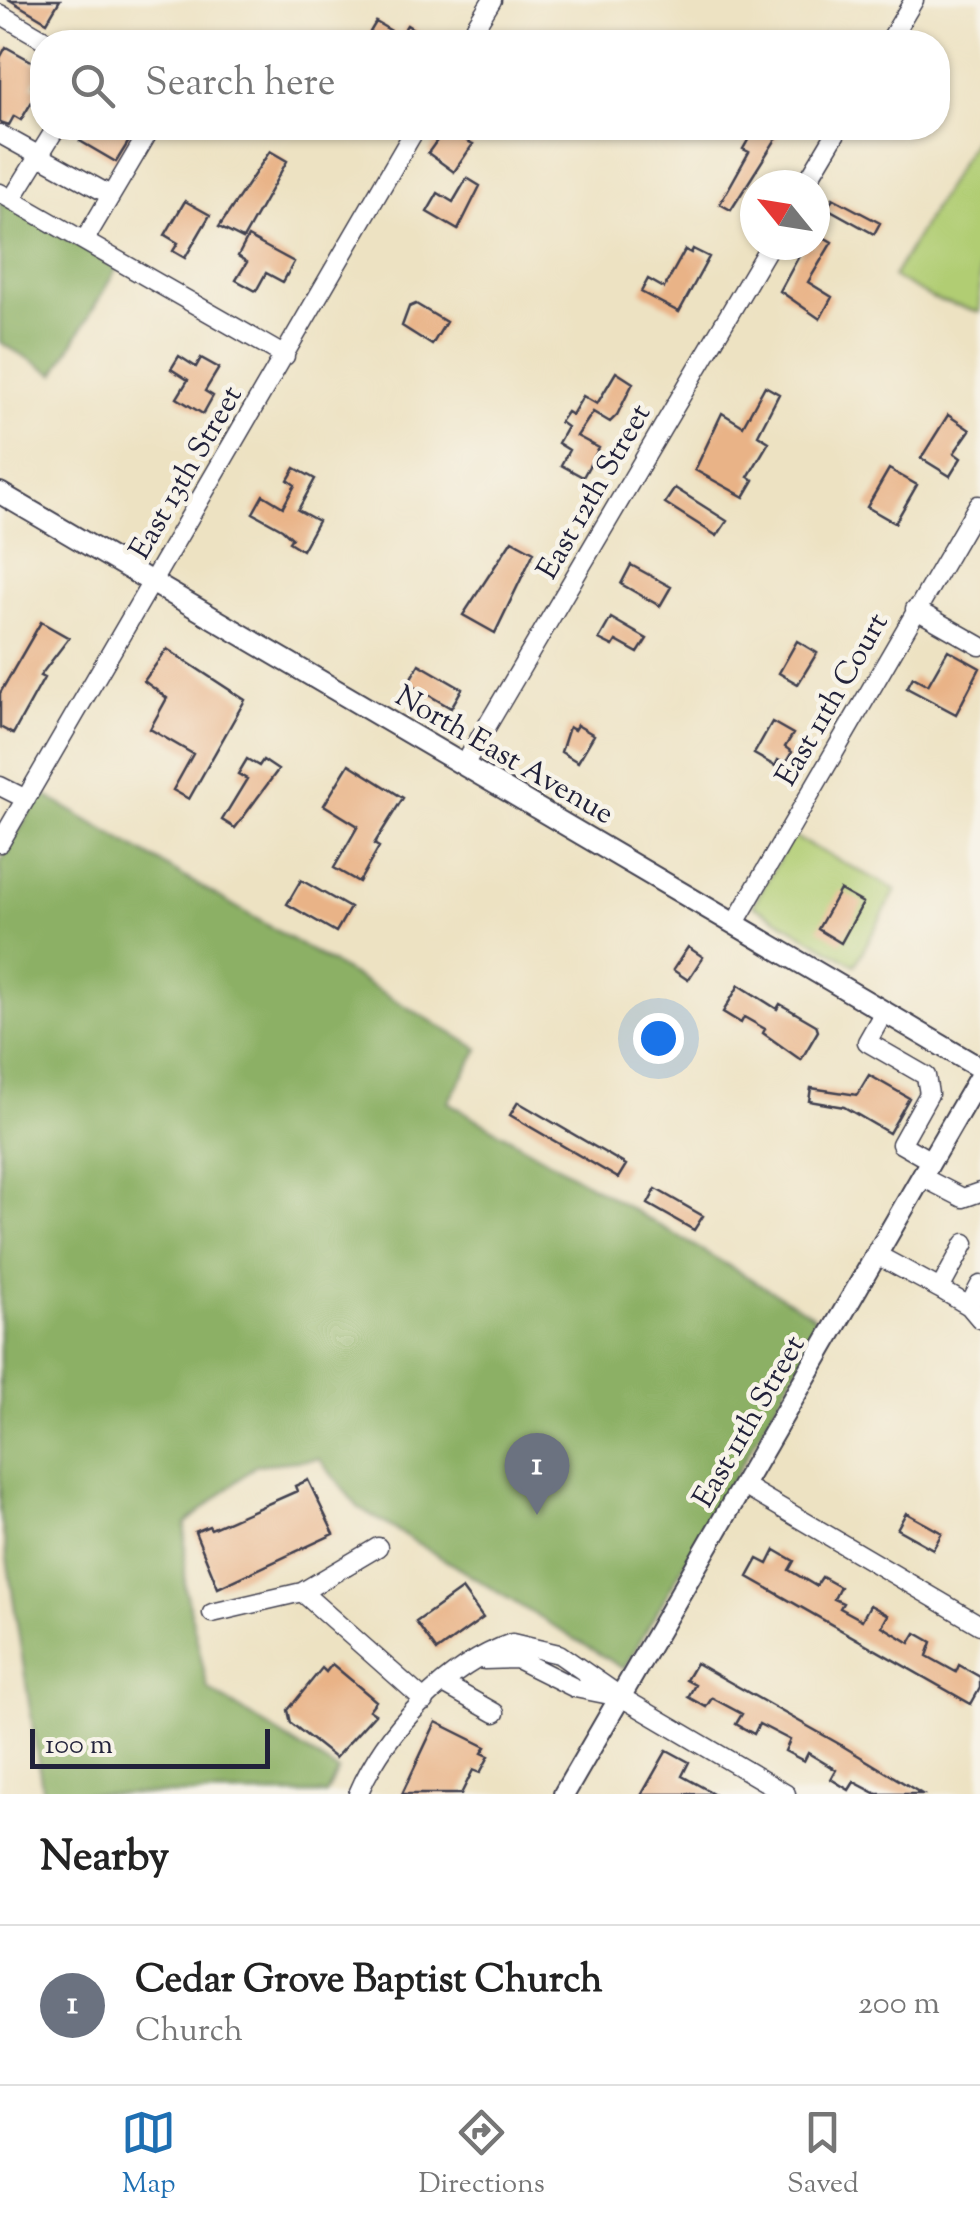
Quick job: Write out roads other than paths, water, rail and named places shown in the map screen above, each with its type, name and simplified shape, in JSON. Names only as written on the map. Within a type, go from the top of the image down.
[{"type":"main road","name":"North East Avenue","points":[[0,493],[980,1068]]},
{"type":"main road","name":"East 11th Street","points":[[564,1794],[980,1076]]},
{"type":"street","points":[[473,30],[492,0]]},
{"type":"street","points":[[896,30],[914,0]]},
{"type":"street","points":[[0,14],[30,32]]},
{"type":"street","points":[[0,134],[110,196]]},
{"type":"street","points":[[49,140],[6,196],[285,356]]},
{"type":"street","points":[[84,241],[144,140]]},
{"type":"street","name":"East 13th Street","points":[[0,843],[409,140]]},
{"type":"street","points":[[814,170],[832,140]]},
{"type":"street","name":"East 12th Street","points":[[464,765],[761,260]]},
{"type":"street","name":"East 11th Court","points":[[735,923],[978,504]]},
{"type":"street","points":[[915,609],[980,646]]},
{"type":"street","points":[[0,786],[26,799]]},
{"type":"street","points":[[884,1012],[867,1042],[926,1076],[929,1094],[901,1144],[963,1198],[980,1192]]},
{"type":"street","points":[[940,1289],[965,1244]]},
{"type":"street","points":[[878,1255],[974,1313],[980,1285]]},
{"type":"street","points":[[744,1486],[980,1625]]},
{"type":"street","points":[[212,1613],[302,1592],[378,1547]]},
{"type":"street","points":[[302,1592],[425,1701]]},
{"type":"street","points":[[358,1794],[382,1749],[425,1701],[480,1660],[512,1643],[541,1647],[584,1669],[621,1697],[786,1794]]},
{"type":"street","points":[[444,1684],[495,1713]]},
{"type":"place","name":"Cedar Grove Baptist Church","points":[[537,1515]]}]
